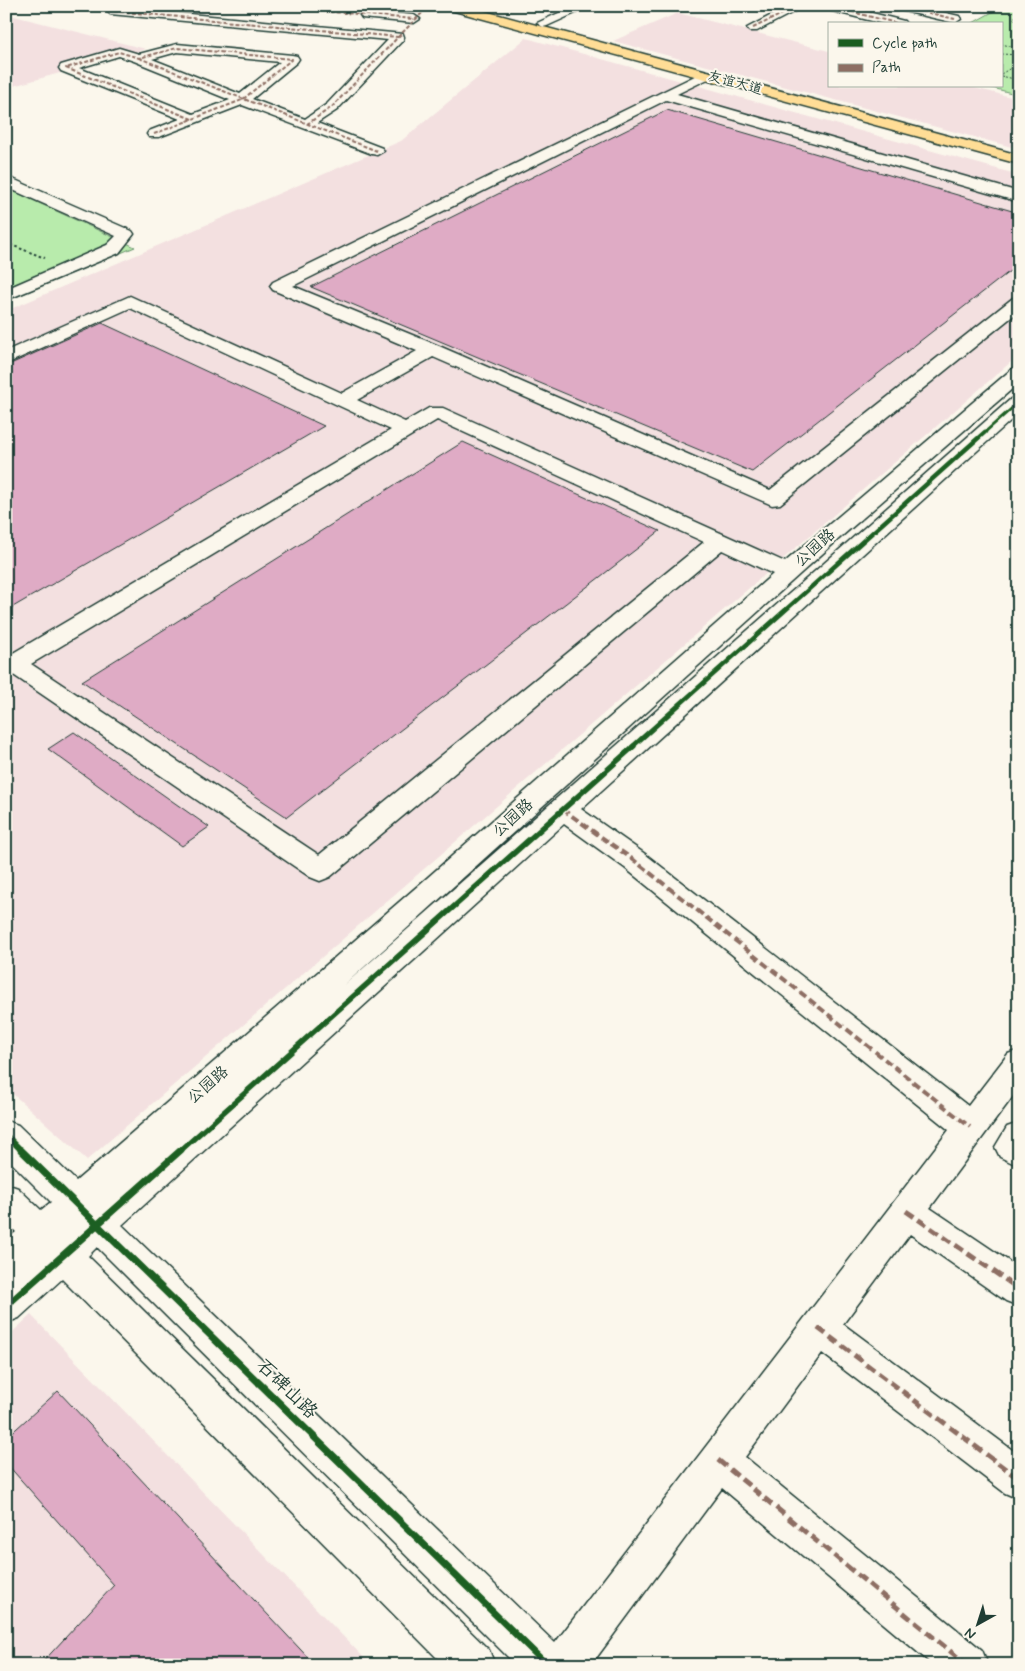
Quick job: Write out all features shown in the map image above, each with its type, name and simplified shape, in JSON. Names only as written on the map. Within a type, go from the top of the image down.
[{"type":"main road","name":"友谊大道","points":[[450,6],[1019,160]]},
{"type":"main road","name":"友谊大道","points":[[478,6],[1019,151]]},
{"type":"street","points":[[264,6],[414,19]]},
{"type":"street","points":[[307,124],[332,107],[414,19],[429,6]]},
{"type":"street","points":[[543,23],[585,6]]},
{"type":"street","points":[[753,28],[799,6]]},
{"type":"street","points":[[828,6],[892,22]]},
{"type":"street","points":[[899,6],[955,19]]},
{"type":"street","points":[[114,11],[398,37]]},
{"type":"street","points":[[139,58],[177,48],[292,59],[242,100],[154,134]]},
{"type":"street","points":[[192,120],[66,68],[118,52],[139,58],[242,100],[377,151]]},
{"type":"street","points":[[705,75],[279,286],[432,350],[772,499],[1019,302]]},
{"type":"street","points":[[665,95],[1019,197]]},
{"type":"street","points":[[6,181],[126,234],[113,250],[6,296]]},
{"type":"street","points":[[6,358],[130,301],[406,430]]},
{"type":"street","points":[[343,400],[432,350]]},
{"type":"street","name":"公园路","points":[[86,1213],[437,886],[788,572],[1019,373]]},
{"type":"street","points":[[6,1306],[51,1244],[562,810],[1019,402]]},
{"type":"street","points":[[719,541],[320,870],[8,664],[436,412],[788,572]]},
{"type":"street","points":[[562,810],[635,861],[970,1127]]},
{"type":"street","points":[[564,1665],[1019,1063]]},
{"type":"street","name":"石碑山路","points":[[6,1135],[547,1665]]},
{"type":"street","points":[[6,1199],[474,1665]]},
{"type":"street","points":[[906,1211],[1019,1289]]},
{"type":"street","points":[[6,1263],[51,1244]]},
{"type":"street","points":[[818,1328],[1019,1479]]},
{"type":"street","points":[[718,1460],[967,1665]]},
{"type":"path","points":[[1019,14],[1013,18],[1019,23]]},
{"type":"path","points":[[1002,44],[1019,48]]},
{"type":"path","points":[[1002,54],[1019,55]]},
{"type":"path","points":[[1002,74],[1019,63]]},
{"type":"path","points":[[1002,75],[1019,80]]},
{"type":"shaded area","points":[[678,13],[828,51],[828,88],[975,88],[1019,99],[1019,149],[613,41]]},
{"type":"shaded area","points":[[6,14],[146,49],[6,88]]},
{"type":"shaded area","points":[[526,38],[1019,175],[1019,355],[87,1160],[6,1088],[6,311],[401,141]]},
{"type":"shaded area","points":[[31,1315],[371,1665],[6,1665],[6,1338]]},
{"type":"green space","points":[[1003,6],[1019,6],[1019,95],[993,88],[1002,88],[1002,22],[975,22]]},
{"type":"green space","points":[[6,188],[135,247],[6,301]]},
{"type":"building","points":[[667,110],[1019,213],[1019,264],[752,472],[311,287]]},
{"type":"building","points":[[102,323],[324,426],[6,611],[6,366]]},
{"type":"building","points":[[463,442],[660,531],[287,817],[82,681]]},
{"type":"building","points":[[74,732],[209,827],[182,846],[48,749]]},
{"type":"building","points":[[58,1391],[315,1665],[40,1665],[114,1585],[6,1463],[6,1438]]},
{"type":"marked path","points":[[264,6],[414,19]]},
{"type":"marked path","points":[[398,37],[429,6]]},
{"type":"marked path","points":[[753,28],[799,6]]},
{"type":"marked path","points":[[828,6],[892,22]]},
{"type":"marked path","points":[[899,6],[955,19]]},
{"type":"marked path","points":[[114,11],[398,37],[332,107],[307,124]]},
{"type":"marked path","points":[[154,134],[242,100],[292,59],[177,48],[139,58],[119,52],[66,68],[192,119]]},
{"type":"marked path","points":[[139,58],[242,100],[377,151]]},
{"type":"marked path","points":[[562,809],[635,861],[970,1127]]},
{"type":"marked path","points":[[906,1211],[1019,1289]]},
{"type":"marked path","points":[[818,1328],[1019,1479]]},
{"type":"marked path","points":[[718,1460],[967,1665]]},
{"type":"cycle path","points":[[6,1306],[1019,402]]},
{"type":"cycle path","points":[[6,1135],[547,1665]]}]
